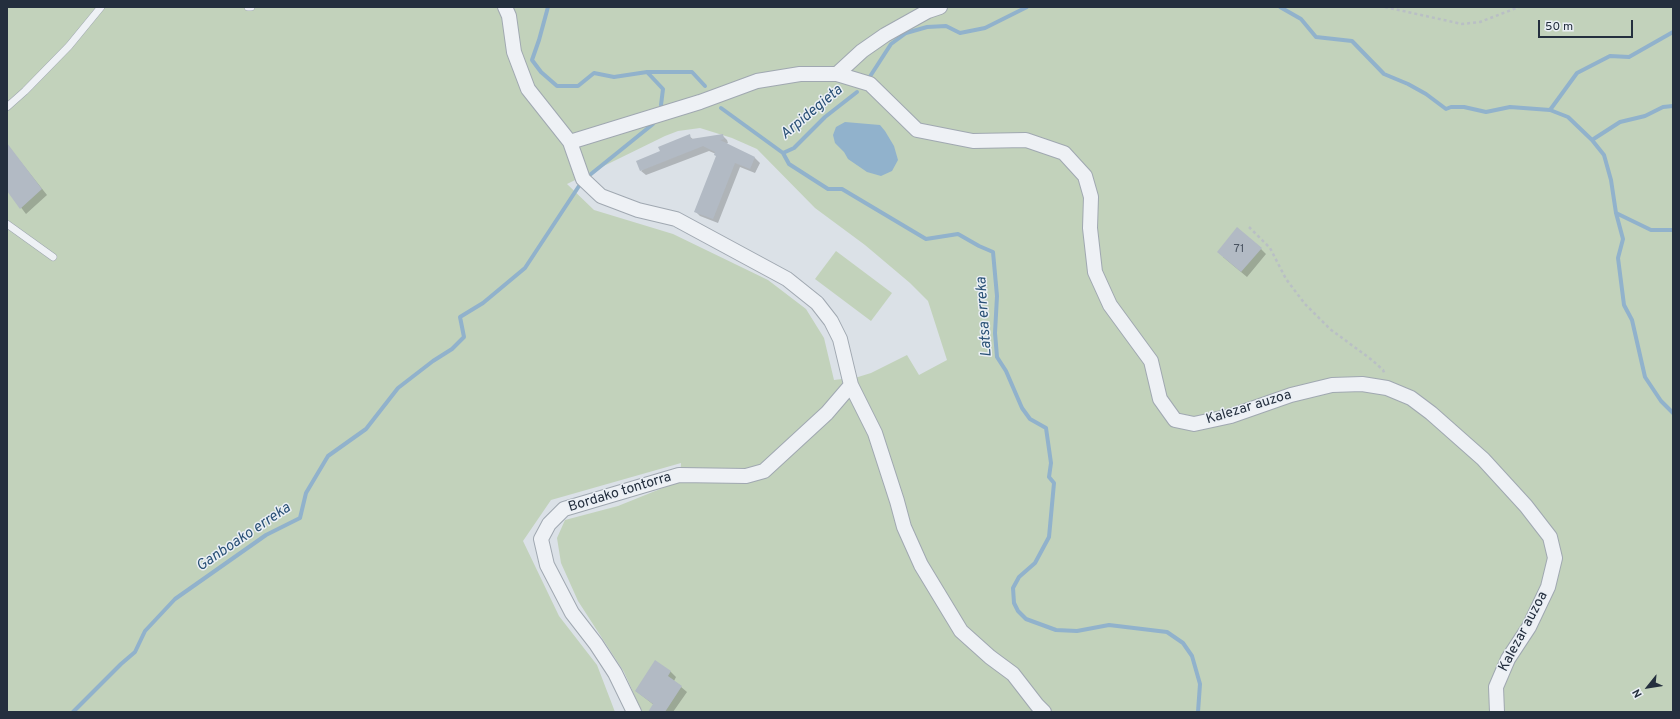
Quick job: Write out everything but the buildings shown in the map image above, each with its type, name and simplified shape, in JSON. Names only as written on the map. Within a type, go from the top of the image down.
[{"type":"street","points":[[504,7],[509,16],[514,52],[528,89],[570,142],[583,178],[601,196],[638,210],[676,219],[787,279],[817,303],[830,321],[840,340],[851,385],[875,433],[904,528],[921,565],[961,631],[990,657],[1013,674],[1041,708]]},
{"type":"street","points":[[837,74],[862,51],[885,35],[928,11],[940,7]]},
{"type":"street","name":"Kalezar auzoa","points":[[570,142],[700,102],[757,81],[800,74],[837,74],[870,84],[917,130],[973,141],[1026,140],[1064,153],[1085,176],[1091,197],[1090,228],[1095,272],[1110,305],[1151,361],[1160,399],[1175,420],[1194,424],[1231,416],[1292,395],[1332,385],[1362,384],[1387,388],[1411,398],[1432,413],[1483,459],[1526,506],[1550,537],[1555,558],[1548,587],[1529,627],[1508,659],[1496,687],[1497,712]]},
{"type":"street","name":"Bordako tontorra","points":[[634,712],[615,673],[596,644],[572,613],[547,565],[541,539],[549,524],[564,509],[679,475],[746,476],[764,471],[827,413],[851,385]]},
{"type":"lane","points":[[7,107],[25,91],[69,46],[101,7]]},
{"type":"lane","points":[[7,224],[53,256]]},
{"type":"path","points":[[1385,7],[1462,24],[1480,22],[1519,7]]},
{"type":"path","points":[[1249,228],[1270,248],[1286,279],[1305,304],[1330,329],[1382,370],[1387,378],[1387,388]]},
{"type":"green space","points":[[7,7],[1673,7],[1673,712],[642,712],[624,672],[578,601],[561,563],[557,538],[565,520],[618,506],[680,481],[681,463],[551,500],[523,541],[559,616],[597,665],[615,712],[7,712]],"holes":[[[700,128],[732,138],[757,149],[815,208],[865,245],[910,283],[928,301],[947,360],[919,375],[907,355],[871,373],[858,377],[834,380],[824,338],[806,309],[768,280],[673,234],[594,210],[567,184],[678,131]]]},
{"type":"green space","points":[[836,251],[892,293],[871,321],[815,279]]},
{"type":"water","points":[[845,122],[880,125],[894,146],[898,160],[892,171],[881,176],[867,172],[848,159],[844,152],[835,143],[833,135],[836,127]]},
{"type":"waterway","name":"Latsa erreka","points":[[548,7],[532,60],[541,72],[557,86],[578,86],[594,73],[614,77],[647,72],[692,72],[705,86]]},
{"type":"waterway","name":"Arpidegieta","points":[[869,78],[891,44],[906,33],[927,27],[946,26],[960,33],[985,28],[1027,7]]},
{"type":"waterway","points":[[1280,7],[1301,19],[1316,37],[1352,41],[1384,74],[1408,84],[1426,94],[1446,109],[1451,107],[1464,107],[1486,112],[1510,107],[1550,110],[1568,117],[1592,140],[1604,155],[1611,180],[1616,213],[1623,239],[1618,258],[1624,305],[1632,320],[1645,377],[1661,401],[1673,413]]},
{"type":"waterway","points":[[1550,110],[1577,73],[1610,56],[1629,57],[1673,32]]},
{"type":"waterway","points":[[647,72],[663,89],[661,105]]},
{"type":"waterway","name":"Arpidegieta","points":[[783,153],[794,148],[825,117],[857,92]]},
{"type":"waterway","points":[[1592,140],[1620,122],[1645,116],[1663,107],[1673,106]]},
{"type":"waterway","name":"Latsa erreka","points":[[721,108],[783,153],[789,164],[828,189],[842,189],[926,239],[958,234],[993,252],[997,296],[995,333],[997,357],[1006,371],[1022,408],[1030,419],[1046,428],[1051,463],[1049,477],[1054,483],[1049,537],[1035,563],[1019,577],[1013,588],[1014,603],[1018,611],[1026,619],[1056,630],[1077,631],[1109,625],[1167,632],[1183,643],[1192,656],[1200,684],[1198,712]]},
{"type":"waterway","points":[[591,174],[653,124]]},
{"type":"waterway","name":"Ganboako erreka","points":[[73,712],[135,652],[145,631],[175,599],[266,535],[300,518],[306,493],[328,456],[366,429],[398,388],[433,361],[452,349],[464,337],[460,317],[483,303],[525,268],[579,186]]},
{"type":"waterway","points":[[1616,213],[1651,230],[1673,230]]}]
